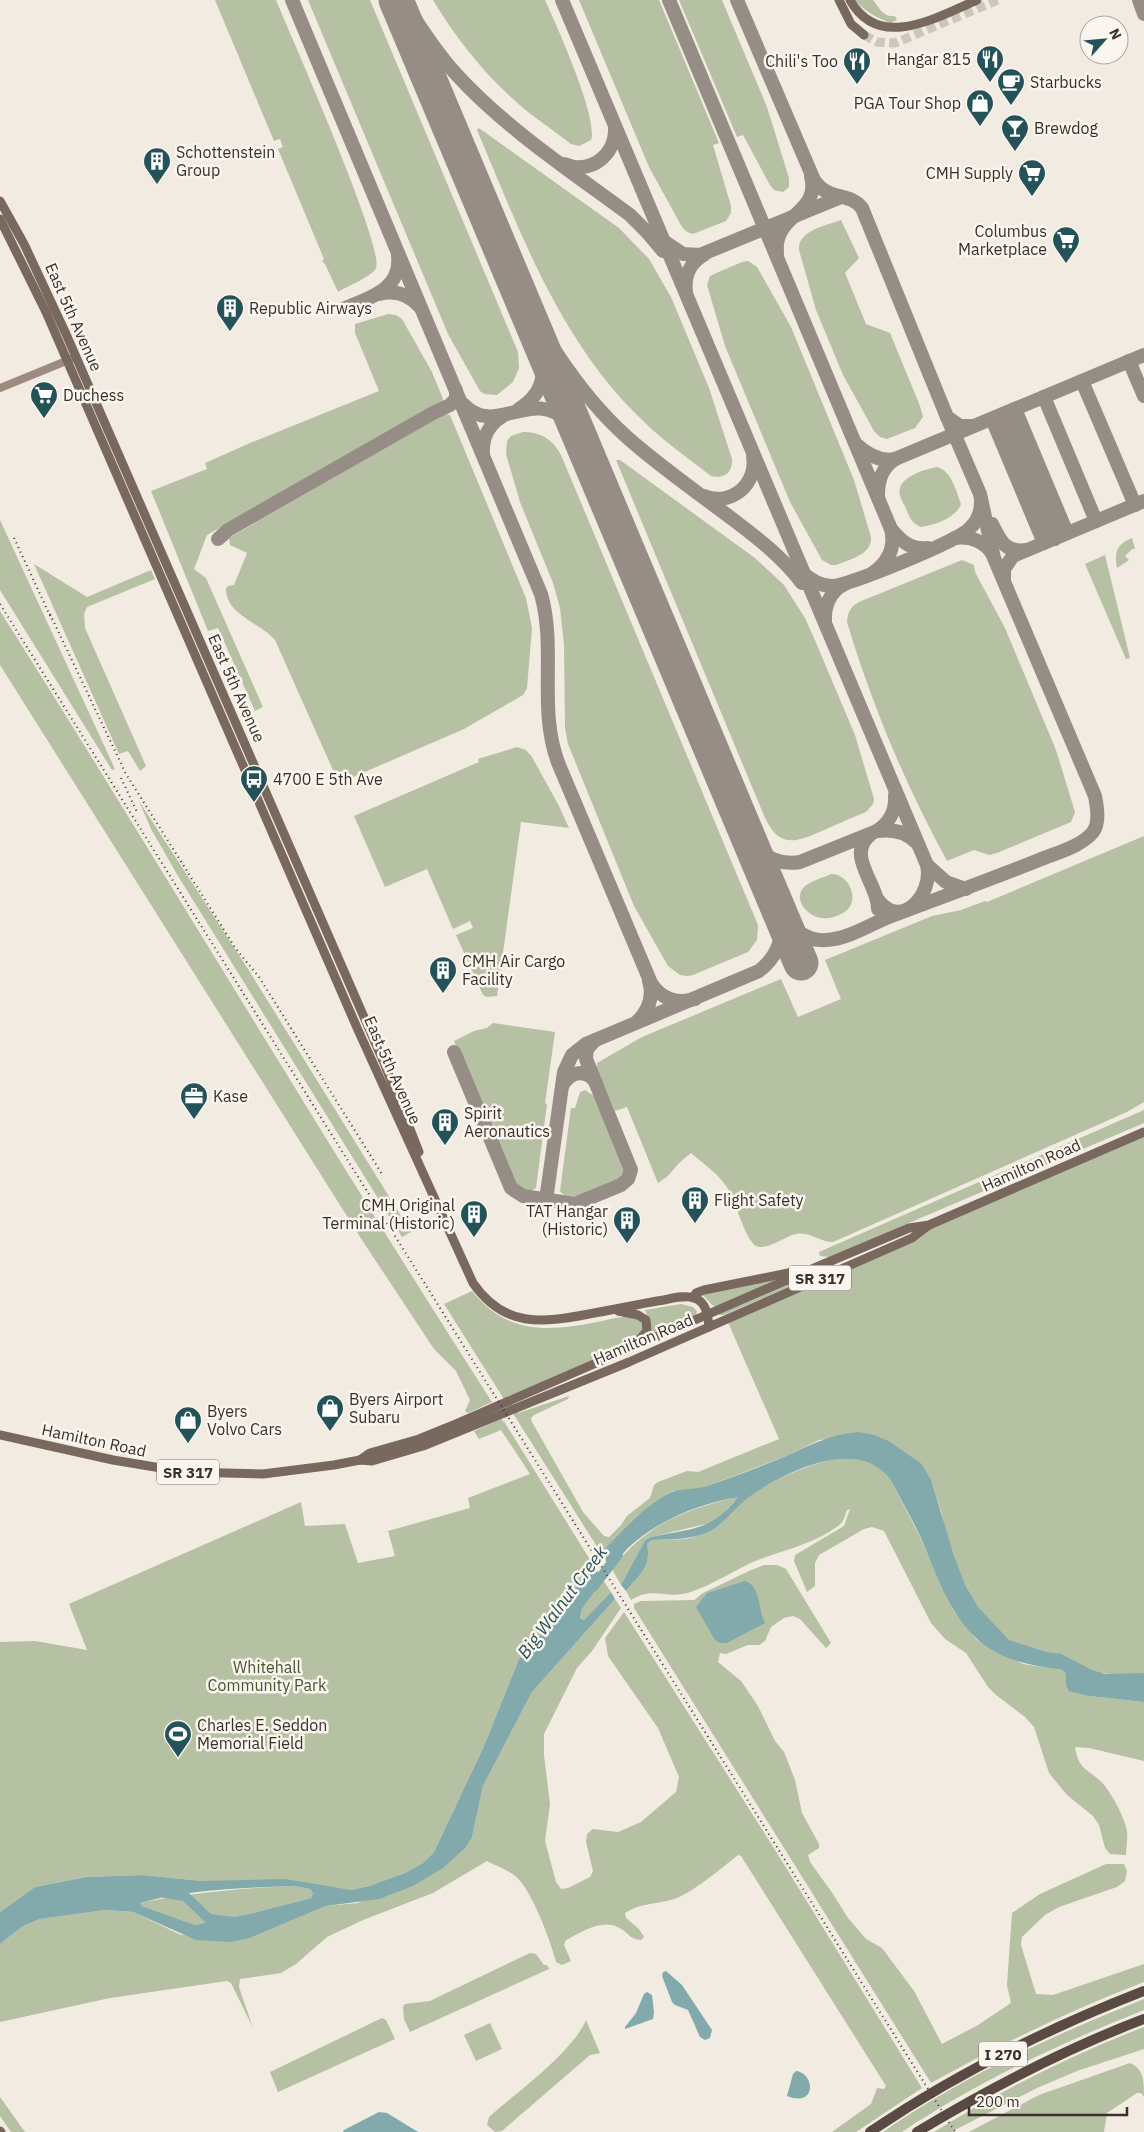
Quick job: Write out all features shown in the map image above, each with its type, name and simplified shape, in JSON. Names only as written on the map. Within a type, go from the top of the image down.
[{"type":"highway","name":"I 270","points":[[870,2132],[970,2071],[1081,2016],[1144,1990]]},
{"type":"highway","name":"I 270","points":[[918,2132],[981,2095],[1043,2062],[1144,2018]]},
{"type":"main road","points":[[839,0],[851,24],[864,35]]},
{"type":"main road","points":[[850,0],[863,18],[895,29],[911,26],[977,0]]},
{"type":"main road","name":"East 5th Avenue","points":[[0,201],[35,266],[76,357],[388,1072],[418,1150],[431,1193]]},
{"type":"main road","name":"East 5th Avenue","points":[[0,220],[26,269],[67,360],[332,970],[473,1283],[484,1297],[497,1308],[520,1318],[537,1322],[565,1319],[663,1300],[693,1298]]},
{"type":"main road","points":[[0,388],[76,357]]},
{"type":"main road","name":"Hamilton Road","points":[[0,1435],[113,1460],[185,1472],[263,1474],[334,1466],[360,1460],[372,1461],[423,1446],[709,1327],[912,1238],[929,1225],[1144,1132]]},
{"type":"main road","name":"Hamilton Road","points":[[360,1460],[370,1453],[412,1441],[456,1424],[625,1349],[909,1228],[929,1225]]},
{"type":"main road","points":[[709,1327],[708,1314],[702,1303],[693,1298],[696,1293],[815,1268]]},
{"type":"main road","points":[[612,1310],[638,1315],[644,1318],[647,1324],[647,1331],[643,1337],[625,1349]]},
{"type":"green space","points":[[215,0],[276,0],[335,139],[366,222],[375,252],[376,268],[365,278],[338,292],[322,261],[324,259],[278,149],[283,147],[280,139],[274,141]]},
{"type":"green space","points":[[308,0],[370,0],[518,352],[519,368],[513,382],[497,395],[484,394],[480,391],[448,334]]},
{"type":"green space","points":[[433,0],[545,0],[583,93],[592,129],[591,140],[579,146],[571,144],[514,100],[464,46]]},
{"type":"green space","points":[[579,0],[659,0],[719,143],[713,145],[731,206],[731,213],[726,221],[693,234],[687,232],[682,227],[649,167]]},
{"type":"green space","points":[[679,0],[722,0],[767,107],[789,178],[789,187],[783,192],[774,190],[770,185],[743,135],[737,137]]},
{"type":"green space","points":[[855,0],[873,0],[882,12],[895,16],[897,20],[890,23],[880,19]]},
{"type":"green space","points":[[479,128],[619,228],[649,259],[671,297],[709,388],[732,459],[731,468],[727,474],[720,477],[711,476],[653,430],[608,383],[584,350],[562,316],[525,243],[477,130]]},
{"type":"green space","points":[[841,220],[859,258],[845,273],[866,324],[890,333],[923,417],[915,428],[887,439],[880,437],[874,431],[843,375],[816,310],[799,250],[800,243],[808,233]]},
{"type":"green space","points":[[748,261],[757,267],[791,327],[854,480],[871,537],[868,548],[859,556],[836,565],[831,565],[822,560],[790,502],[725,346],[707,285],[710,276]]},
{"type":"green space","points":[[388,314],[396,315],[402,319],[432,372],[443,399],[442,402],[207,535],[194,569],[206,578],[263,707],[255,711],[218,628],[208,631],[151,491],[207,469],[205,463],[250,443],[379,391],[355,333],[355,324]]},
{"type":"green space","points":[[444,414],[450,415],[526,598],[532,628],[527,688],[523,695],[464,729],[344,781],[337,779],[275,640],[238,612],[228,598],[226,589],[228,586],[234,585],[247,553],[230,545],[229,538]]},
{"type":"green space","points":[[523,432],[535,433],[550,441],[561,455],[758,925],[757,940],[748,952],[693,975],[680,975],[668,966],[634,906],[568,744],[565,728],[564,644],[560,608],[553,583],[520,502],[506,454],[507,441],[511,436]]},
{"type":"green space","points":[[616,460],[620,460],[755,558],[784,585],[805,618],[855,735],[874,799],[873,804],[866,812],[813,835],[796,840],[783,839],[771,828],[765,818]]},
{"type":"green space","points":[[937,467],[950,477],[961,504],[950,517],[938,523],[921,527],[909,516],[901,497],[900,488],[910,477],[921,471]]},
{"type":"green space","points":[[0,520],[115,769],[112,770],[0,590]]},
{"type":"green space","points":[[1132,538],[1135,549],[1132,549],[1125,556],[1129,560],[1117,568],[1116,553],[1118,549],[1123,543]]},
{"type":"green space","points":[[1105,555],[1130,658],[1126,659],[1085,564]]},
{"type":"green space","points":[[962,560],[974,565],[975,572],[1005,628],[1056,750],[1075,812],[1071,822],[997,853],[989,855],[974,850],[947,861],[903,773],[867,684],[847,622],[850,610],[859,602]]},
{"type":"green space","points":[[34,564],[87,597],[151,570],[155,579],[87,607],[84,614],[85,628],[146,766],[140,771],[128,751],[119,754]]},
{"type":"green space","points":[[0,611],[429,1304],[492,1402],[468,1413],[465,1411],[470,1400],[456,1371],[434,1349],[362,1240],[0,665]]},
{"type":"green space","points":[[517,747],[526,750],[532,757],[569,828],[521,822],[497,996],[487,997],[483,995],[456,935],[473,928],[470,921],[453,929],[427,869],[385,887],[354,816],[479,762],[478,759]]},
{"type":"green space","points":[[139,801],[248,969],[411,1232],[402,1237],[178,876],[151,829]]},
{"type":"green space","points":[[1144,836],[1144,1102],[1127,1112],[833,1242],[801,1233],[765,1247],[756,1246],[745,1230],[731,1194],[723,1181],[691,1153],[668,1176],[658,1183],[627,1107],[615,1111],[597,1068],[597,1063],[642,1037],[781,979],[798,1017],[841,999],[825,960],[932,916],[987,902]]},
{"type":"green space","points":[[831,874],[838,875],[848,884],[853,897],[851,904],[848,910],[832,918],[817,917],[804,908],[801,903],[800,893],[809,883]]},
{"type":"green space","points":[[493,1023],[555,1032],[536,1188],[529,1192],[518,1189],[514,1184],[454,1041],[474,1031],[487,1028]]},
{"type":"green space","points":[[585,1090],[594,1096],[626,1173],[622,1178],[590,1193],[572,1197],[560,1191],[571,1108],[575,1108],[580,1092]]},
{"type":"green space","points":[[1144,1110],[1144,1123],[829,1257],[820,1256],[819,1252]]},
{"type":"green space","points":[[1144,1132],[1144,1676],[1081,1672],[1047,1655],[1008,1641],[973,1607],[951,1567],[942,1514],[931,1479],[921,1463],[889,1441],[875,1435],[819,1440],[786,1456],[705,1487],[673,1491],[636,1517],[601,1553],[444,1304],[472,1291],[485,1305],[499,1315],[513,1322],[528,1326],[544,1328],[561,1327],[625,1317],[641,1321],[644,1328],[636,1339],[558,1376],[507,1397],[518,1413],[569,1396],[568,1399],[534,1415],[531,1418],[532,1422],[583,1512],[604,1536],[609,1537],[627,1516],[650,1498],[654,1485],[658,1482],[687,1471],[698,1472],[779,1439],[727,1320],[929,1225]]},
{"type":"green space","points":[[806,1275],[805,1280],[724,1315],[719,1315],[719,1313]]},
{"type":"green space","points":[[774,1280],[716,1307],[702,1294]]},
{"type":"green space","points":[[681,1304],[693,1307],[697,1311],[696,1316],[650,1336],[651,1325],[645,1310]]},
{"type":"green space","name":"Whitehall Community Park","points":[[501,1419],[592,1563],[559,1614],[519,1659],[484,1746],[434,1852],[423,1863],[405,1873],[369,1886],[351,1890],[202,1881],[143,1875],[86,1877],[35,1887],[0,1912],[0,1642],[35,1641],[87,1650],[69,1604],[301,1502],[305,1526],[345,1524],[358,1563],[395,1556],[388,1531],[470,1508],[468,1498],[530,1474],[501,1430],[479,1439],[474,1431]]},
{"type":"green space","points":[[844,1457],[870,1463],[890,1479],[919,1535],[955,1613],[977,1640],[1023,1664],[1062,1670],[1066,1674],[1066,1685],[1089,1696],[1144,1702],[1144,1761],[1089,1748],[1075,1747],[1079,1762],[1105,1786],[1124,1820],[1127,1831],[1126,1855],[1110,1854],[1105,1848],[1099,1825],[1093,1816],[1067,1795],[1049,1773],[1034,1727],[1025,1717],[988,1687],[966,1653],[945,1639],[931,1623],[884,1531],[872,1527],[864,1529],[819,1555],[815,1563],[815,1586],[807,1592],[794,1561],[795,1555],[844,1526],[850,1509],[847,1510],[840,1524],[828,1533],[807,1543],[753,1562],[703,1587],[687,1593],[672,1595],[646,1594],[631,1600],[626,1591],[646,1565],[648,1559],[647,1544],[652,1540],[681,1539],[697,1536],[711,1528],[746,1499],[768,1484],[806,1467]]},
{"type":"green space","points":[[739,1496],[721,1516],[710,1523],[645,1540],[621,1585],[612,1569],[639,1540],[668,1520],[701,1507]]},
{"type":"green space","points":[[764,1565],[777,1565],[786,1569],[831,1643],[826,1648],[800,1619],[793,1616],[784,1618],[771,1627],[765,1641],[759,1645],[748,1645],[726,1654],[720,1653],[718,1662],[741,1681],[758,1706],[775,1741],[784,1752],[795,1780],[802,1813],[819,1844],[819,1848],[808,1855],[810,1862],[848,1918],[866,1939],[882,1948],[914,1991],[942,2044],[978,2025],[1011,2003],[1007,1985],[1012,1913],[1040,1894],[1106,1864],[1124,1864],[1127,1871],[1125,1881],[1117,1887],[1059,1907],[1045,1915],[1022,1937],[1021,1945],[1036,1994],[1053,1995],[1144,1964],[1144,1982],[1089,2004],[1036,2029],[931,2083],[634,1608],[634,1604],[641,1601],[694,1600],[703,1593]]},
{"type":"green space","points":[[603,1580],[611,1592],[584,1620],[580,1618],[582,1609]]},
{"type":"green space","points":[[615,1599],[621,1608],[592,1651],[577,1668],[544,1734],[544,1755],[550,1804],[545,1841],[556,1882],[561,1889],[568,1888],[590,1877],[593,1871],[586,1842],[587,1834],[593,1829],[618,1832],[641,1822],[676,1792],[679,1777],[658,1728],[608,1656],[605,1638],[624,1612],[772,1845],[922,2088],[856,2132],[832,2132],[871,2104],[877,2088],[884,2089],[886,2086],[741,1856],[738,1855],[689,1892],[668,1901],[636,1907],[625,1913],[626,1918],[639,1929],[644,1937],[641,1940],[614,1926],[600,1925],[593,1927],[566,1940],[564,1945],[571,1961],[562,1965],[556,1962],[540,1915],[520,1881],[511,1873],[487,1861],[433,1893],[363,1920],[327,1937],[296,1964],[281,1973],[240,1979],[239,1987],[253,2028],[231,1983],[227,1981],[110,1998],[0,2022],[0,1944],[23,1926],[40,1919],[106,1910],[133,1912],[181,1935],[250,1938],[326,1906],[358,1903],[472,1837],[483,1786],[532,1692]]},
{"type":"green space","points":[[293,1886],[310,1889],[313,1893],[311,1898],[195,1925],[142,1906],[139,1903],[177,1896]]},
{"type":"green space","points":[[530,1953],[536,1954],[549,1969],[410,2032],[404,2019],[403,2007],[405,2004],[430,2001]]},
{"type":"green space","points":[[1144,1999],[1144,2010],[1051,2050],[990,2080],[902,2132],[883,2132],[945,2093],[1010,2058],[1076,2027]]},
{"type":"green space","points":[[382,2018],[386,2020],[395,2039],[278,2092],[270,2072]]},
{"type":"green space","points":[[586,2020],[600,2053],[590,2055],[502,2131],[495,2132],[487,2125],[489,2117],[542,2072],[569,2046]]},
{"type":"green space","points":[[490,2023],[502,2049],[476,2061],[464,2035]]},
{"type":"green space","points":[[1144,2027],[1144,2049],[1077,2071],[1037,2088],[951,2132],[934,2132],[984,2102],[1036,2075],[1090,2049]]},
{"type":"green space","points":[[1130,2063],[1141,2072],[1144,2097],[1141,2093],[1137,2093],[1107,2113],[1104,2132],[969,2132],[1039,2095]]},
{"type":"green space","points":[[0,2097],[25,2132],[11,2132],[0,2116]]},
{"type":"water","points":[[858,1432],[875,1435],[889,1441],[921,1463],[931,1479],[953,1553],[965,1585],[978,1607],[1009,1640],[1046,1652],[1061,1654],[1092,1670],[1105,1674],[1144,1673],[1144,1702],[1089,1696],[1069,1691],[1066,1685],[1066,1674],[1062,1670],[1008,1658],[978,1640],[956,1614],[940,1584],[920,1536],[890,1479],[876,1466],[859,1460],[841,1459],[802,1468],[784,1476],[752,1495],[719,1525],[708,1532],[688,1538],[652,1540],[647,1544],[648,1559],[646,1565],[626,1591],[621,1585],[645,1540],[651,1537],[689,1530],[709,1523],[719,1517],[738,1497],[694,1509],[666,1521],[652,1529],[628,1548],[611,1569],[601,1553],[642,1512],[670,1493],[707,1486],[821,1441],[838,1435]]},
{"type":"water","points":[[592,1563],[603,1580],[582,1609],[580,1618],[584,1620],[611,1592],[615,1599],[532,1692],[483,1786],[472,1837],[465,1848],[443,1868],[413,1886],[379,1899],[326,1906],[250,1938],[231,1942],[196,1940],[133,1912],[106,1910],[40,1919],[23,1926],[0,1944],[0,1912],[35,1887],[86,1877],[143,1875],[202,1881],[285,1879],[351,1890],[369,1886],[405,1873],[423,1863],[434,1852],[484,1746],[519,1659],[559,1614]],"holes":[[[293,1886],[310,1889],[313,1893],[311,1898],[195,1925],[142,1906],[140,1903],[158,1898],[215,1890]]]},
{"type":"water","points":[[745,1581],[757,1593],[765,1623],[727,1643],[720,1643],[715,1640],[696,1607],[707,1593]]},
{"type":"water","points":[[666,1971],[682,1985],[712,2030],[710,2038],[705,2040],[700,2037],[688,2010],[672,2002],[662,1976],[663,1972]]},
{"type":"water","points":[[647,1992],[652,1995],[653,2019],[625,2029],[636,2013],[644,1994]]},
{"type":"water","points":[[796,2071],[807,2077],[809,2083],[810,2089],[804,2097],[787,2096],[793,2074]]},
{"type":"water","points":[[379,2112],[387,2113],[418,2132],[343,2132]]},
{"type":"waterway","name":"Big Walnut Creek","points":[[593,1587],[618,1555]]},
{"type":"waterway","name":"Big Walnut Creek","points":[[165,1893],[185,1896],[209,1919],[233,1922]]},
{"type":"taxiway","points":[[292,0],[541,594],[547,637],[549,723],[559,765],[651,983],[660,993],[670,999],[682,1001],[695,999]]},
{"type":"taxiway","points":[[403,0],[441,56],[475,94],[517,131],[630,215],[663,251]]},
{"type":"taxiway","points":[[562,0],[927,865],[926,887],[914,905],[896,912],[887,909],[878,900]]},
{"type":"taxiway","points":[[669,0],[891,529],[892,542],[887,559],[873,573]]},
{"type":"taxiway","points":[[737,0],[814,180],[826,191],[851,200],[862,208],[947,417],[960,426],[973,426]]},
{"type":"taxiway","points":[[1139,0],[1144,14]]},
{"type":"taxiway","points":[[564,164],[584,167],[600,160],[611,146],[615,127]]},
{"type":"taxiway","points":[[777,253],[778,240],[782,230],[809,199],[812,189],[811,176]]},
{"type":"taxiway","points":[[665,242],[683,254],[700,255],[841,197]]},
{"type":"taxiway","points":[[686,292],[686,280],[689,270],[695,261],[705,254]]},
{"type":"taxiway","points":[[343,309],[372,296],[389,285],[395,277],[398,268],[398,256]]},
{"type":"taxiway","points":[[514,281],[539,326],[567,369],[599,409],[648,455],[762,542],[787,565],[802,583]]},
{"type":"taxiway","points":[[379,294],[401,294],[411,299],[420,307]]},
{"type":"taxiway","points":[[519,409],[529,402],[540,385],[543,366],[536,334]]},
{"type":"taxiway","points":[[857,445],[874,457],[895,459],[1144,355]]},
{"type":"taxiway","points":[[1129,361],[1144,396]]},
{"type":"taxiway","points":[[1082,381],[1135,505]]},
{"type":"taxiway","points":[[218,539],[228,530],[450,405],[456,399],[456,390]]},
{"type":"taxiway","points":[[1044,397],[1096,521]]},
{"type":"taxiway","points":[[463,404],[475,413],[488,416],[541,408],[554,412],[568,422],[585,448]]},
{"type":"taxiway","points":[[1015,409],[1067,533]]},
{"type":"taxiway","points":[[1003,414],[1055,539]]},
{"type":"taxiway","points":[[483,454],[487,432],[503,416]]},
{"type":"taxiway","points":[[783,919],[797,931],[814,939],[826,940],[842,937],[889,917],[1067,849],[1082,842],[1093,832],[1097,824],[1095,796],[994,558],[980,494],[947,417]]},
{"type":"taxiway","points":[[992,419],[1044,543]]},
{"type":"taxiway","points":[[704,496],[714,499],[724,498],[733,496],[740,491],[747,484],[751,476],[753,456]]},
{"type":"taxiway","points":[[878,495],[882,475],[887,466],[895,459]]},
{"type":"taxiway","points":[[1004,580],[1004,569],[1013,556],[1144,501]]},
{"type":"taxiway","points":[[804,574],[817,583],[832,586],[859,579],[902,562],[945,543],[969,529],[978,517],[981,502]]},
{"type":"taxiway","points":[[992,524],[1004,544],[1013,549],[1026,550]]},
{"type":"taxiway","points":[[891,529],[907,544],[917,548],[928,548]]},
{"type":"taxiway","points":[[955,538],[977,540],[986,546],[993,555]]},
{"type":"taxiway","points":[[825,622],[829,600],[835,591],[845,584]]},
{"type":"taxiway","points":[[748,838],[764,854],[777,861],[800,862],[877,831],[891,816],[895,795]]},
{"type":"taxiway","points":[[877,831],[888,830],[903,833],[917,843]]},
{"type":"taxiway","points":[[870,835],[863,843],[861,852],[862,861],[874,890],[878,909]]},
{"type":"taxiway","points":[[927,865],[946,882],[966,889]]},
{"type":"taxiway","points":[[546,1200],[564,1072],[572,1055],[586,1044],[759,971],[770,960],[777,948],[782,934],[783,919]]},
{"type":"taxiway","points":[[637,1022],[645,1013],[651,998],[649,981]]},
{"type":"taxiway","points":[[454,1052],[511,1188],[523,1196],[575,1204],[621,1185],[628,1179],[631,1170],[586,1059],[587,1049],[595,1040]]},
{"type":"taxiway","points":[[562,1086],[569,1077],[579,1073],[588,1075],[596,1083]]},
{"type":"runway","points":[[396,0],[801,963]]},
{"type":"tunnel","points":[[864,35],[877,42],[895,43],[998,0]]},
{"type":"railway","points":[[14,538],[52,620]]},
{"type":"railway","points":[[0,604],[955,2132]]},
{"type":"railway","points":[[50,614],[126,774],[236,949],[259,977],[382,1174]]},
{"type":"railway","points":[[121,778],[138,814]]},
{"type":"place","name":"Hangar 815","points":[[990,83]]},
{"type":"place","name":"Chili's Too","points":[[857,85]]},
{"type":"place","name":"Starbucks","points":[[1011,106]]},
{"type":"place","name":"PGA Tour Shop","points":[[980,127]]},
{"type":"place","name":"Brewdog","points":[[1015,152]]},
{"type":"place","name":"Schottenstein Group","points":[[157,185]]},
{"type":"place","name":"CMH Supply","points":[[1032,197]]},
{"type":"place","name":"Columbus Marketplace","points":[[1066,264]]},
{"type":"place","name":"Republic Airways","points":[[230,332]]},
{"type":"place","name":"Duchess","points":[[44,419]]},
{"type":"place","name":"4700 E 5th Ave","points":[[254,803]]},
{"type":"place","name":"CMH Air Cargo Facility","points":[[443,994]]},
{"type":"place","name":"Kase","points":[[194,1120]]},
{"type":"place","name":"Spirit Aeronautics","points":[[445,1146]]},
{"type":"place","name":"Flight Safety","points":[[695,1224]]},
{"type":"place","name":"CMH Original Terminal (Historic)","points":[[474,1238]]},
{"type":"place","name":"TAT Hangar (Historic)","points":[[627,1244]]},
{"type":"place","name":"Byers Airport Subaru","points":[[330,1432]]},
{"type":"place","name":"Byers Volvo Cars","points":[[188,1444]]},
{"type":"place","name":"Charles E. Seddon Memorial Field","points":[[178,1758]]}]
